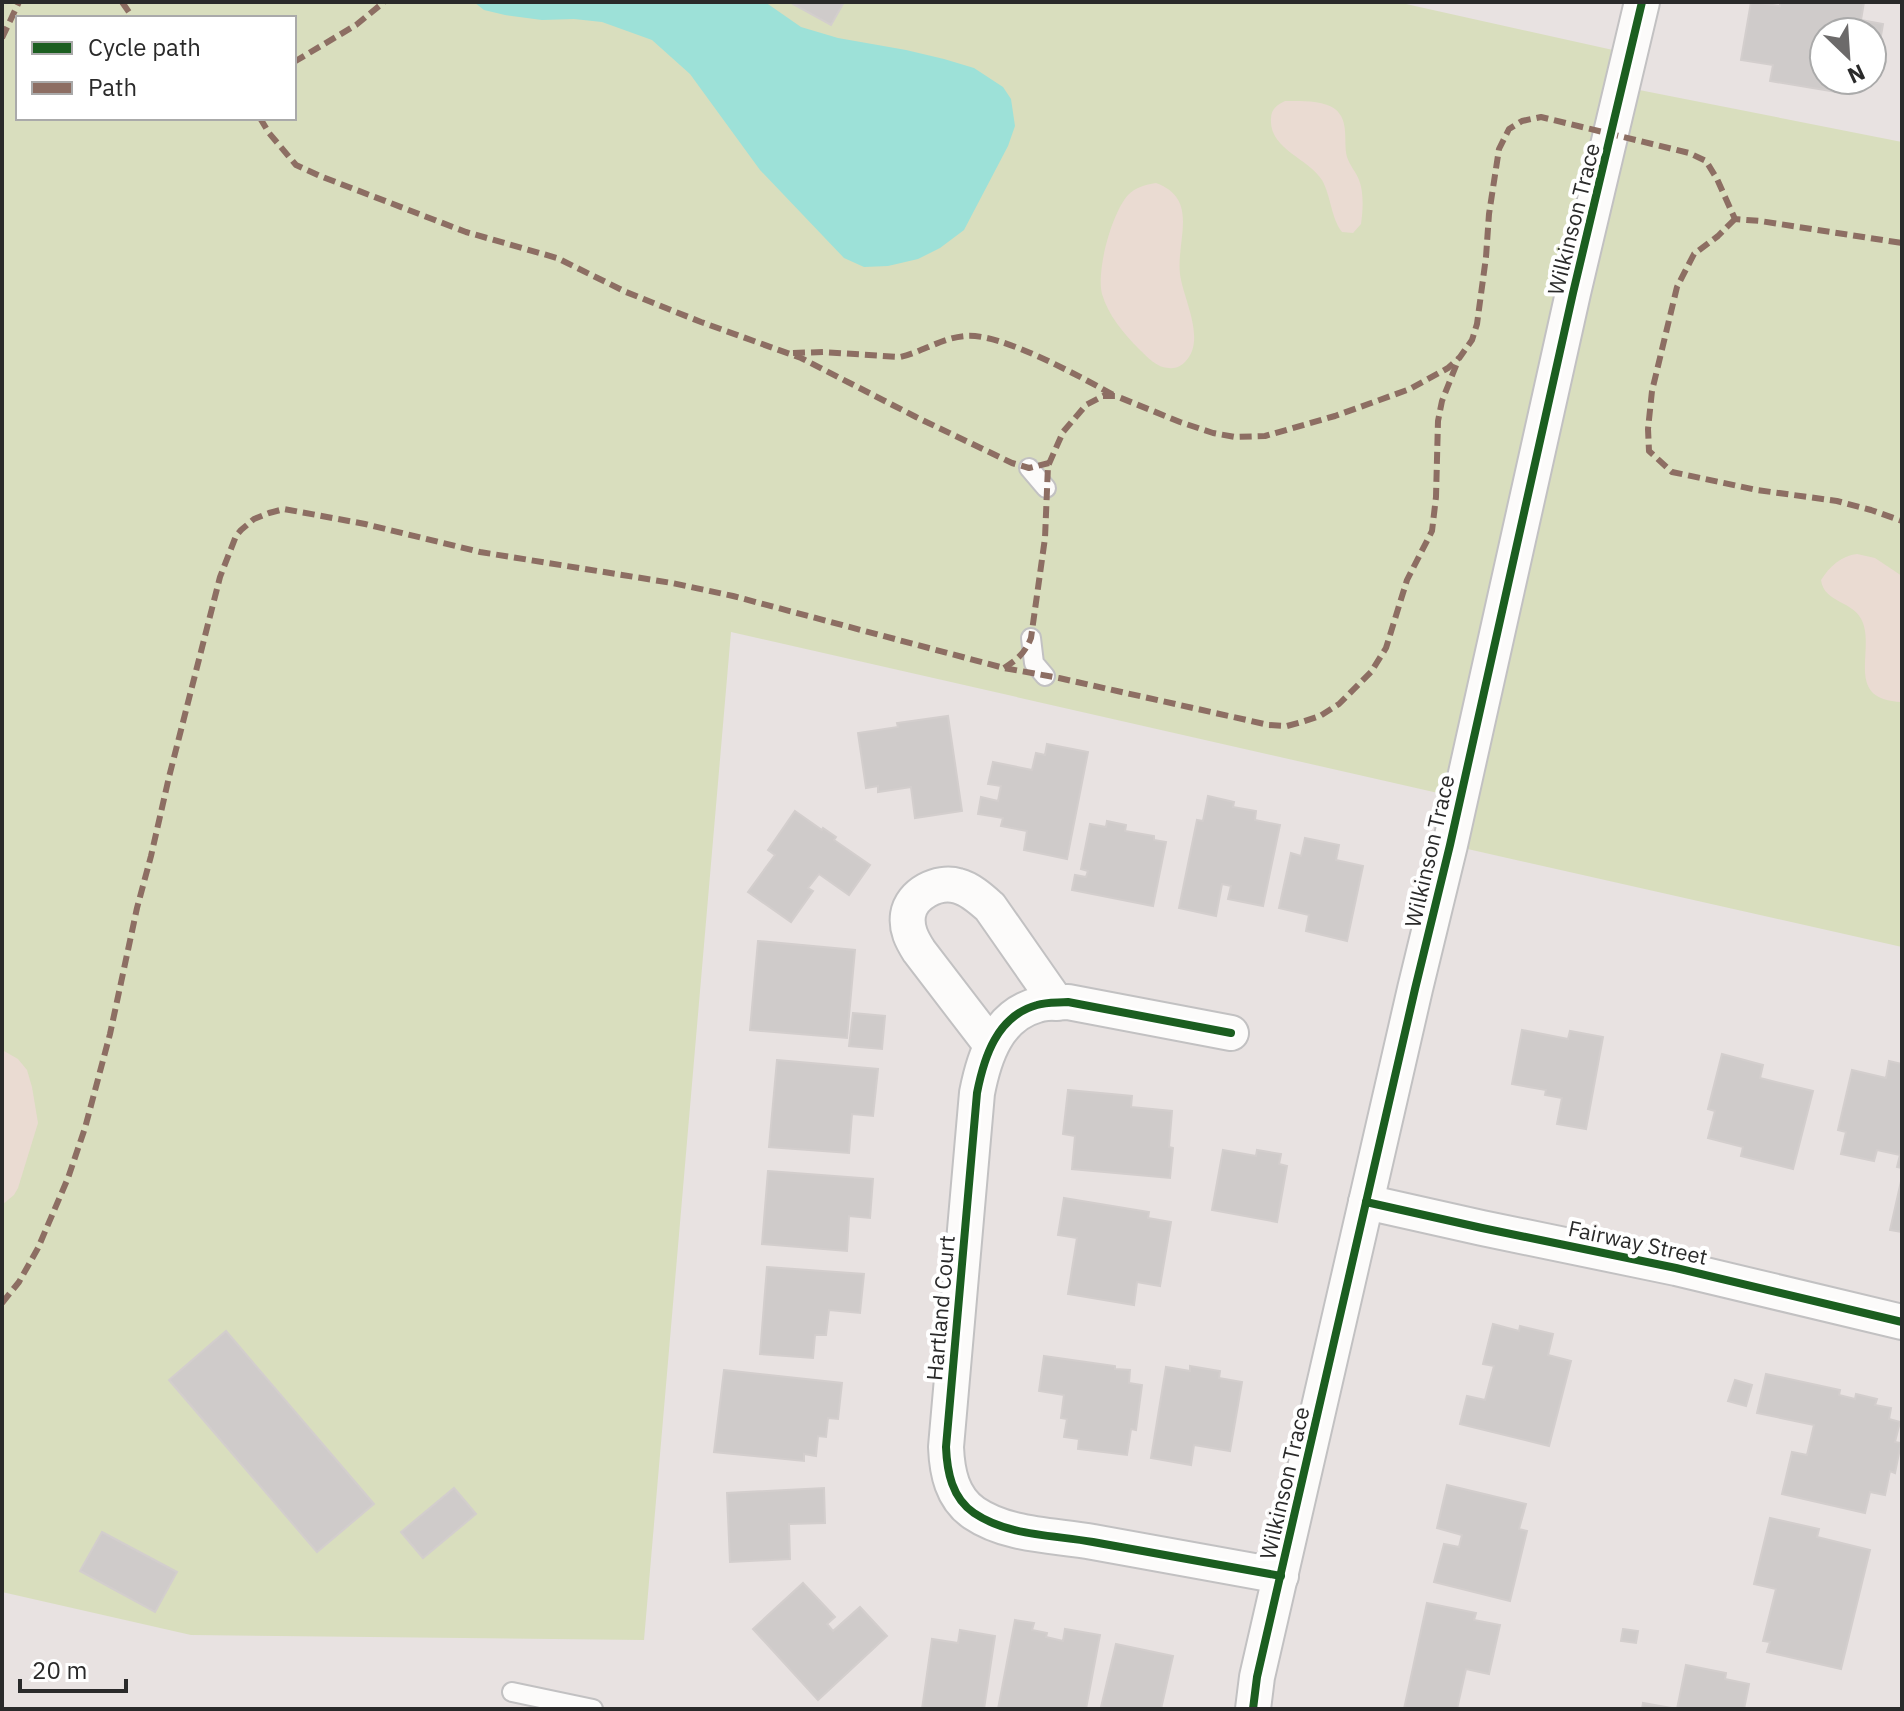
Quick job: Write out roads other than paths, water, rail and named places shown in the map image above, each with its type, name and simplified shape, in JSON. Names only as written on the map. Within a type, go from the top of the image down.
[{"type":"street","name":"Wilkinson Trace","points":[[1253,1709],[1257,1677],[1642,2]]},
{"type":"street","points":[[991,1045],[912,939],[908,914],[922,893],[940,885],[951,885],[980,898],[990,907],[1057,1003]]},
{"type":"street","name":"Hartland Court","points":[[1231,1033],[1068,1002],[1033,1006],[1022,1011],[996,1035],[982,1067],[977,1093],[947,1432],[947,1463],[955,1490],[972,1512],[998,1525],[1281,1576]]},
{"type":"street","name":"Fairway Street","points":[[1366,1202],[1676,1268],[1902,1322]]},
{"type":"lane","points":[[1029,468],[1046,488]]},
{"type":"lane","points":[[1031,638],[1034,663],[1045,676]]},
{"type":"lane","points":[[512,1692],[593,1709]]},
{"type":"water","points":[[474,2],[765,2],[801,27],[974,68],[1003,87],[1011,99],[1015,126],[1008,146],[964,230],[940,248],[918,259],[888,266],[864,267],[844,258],[760,170],[690,74],[652,40],[602,22],[505,15],[484,10]]}]
